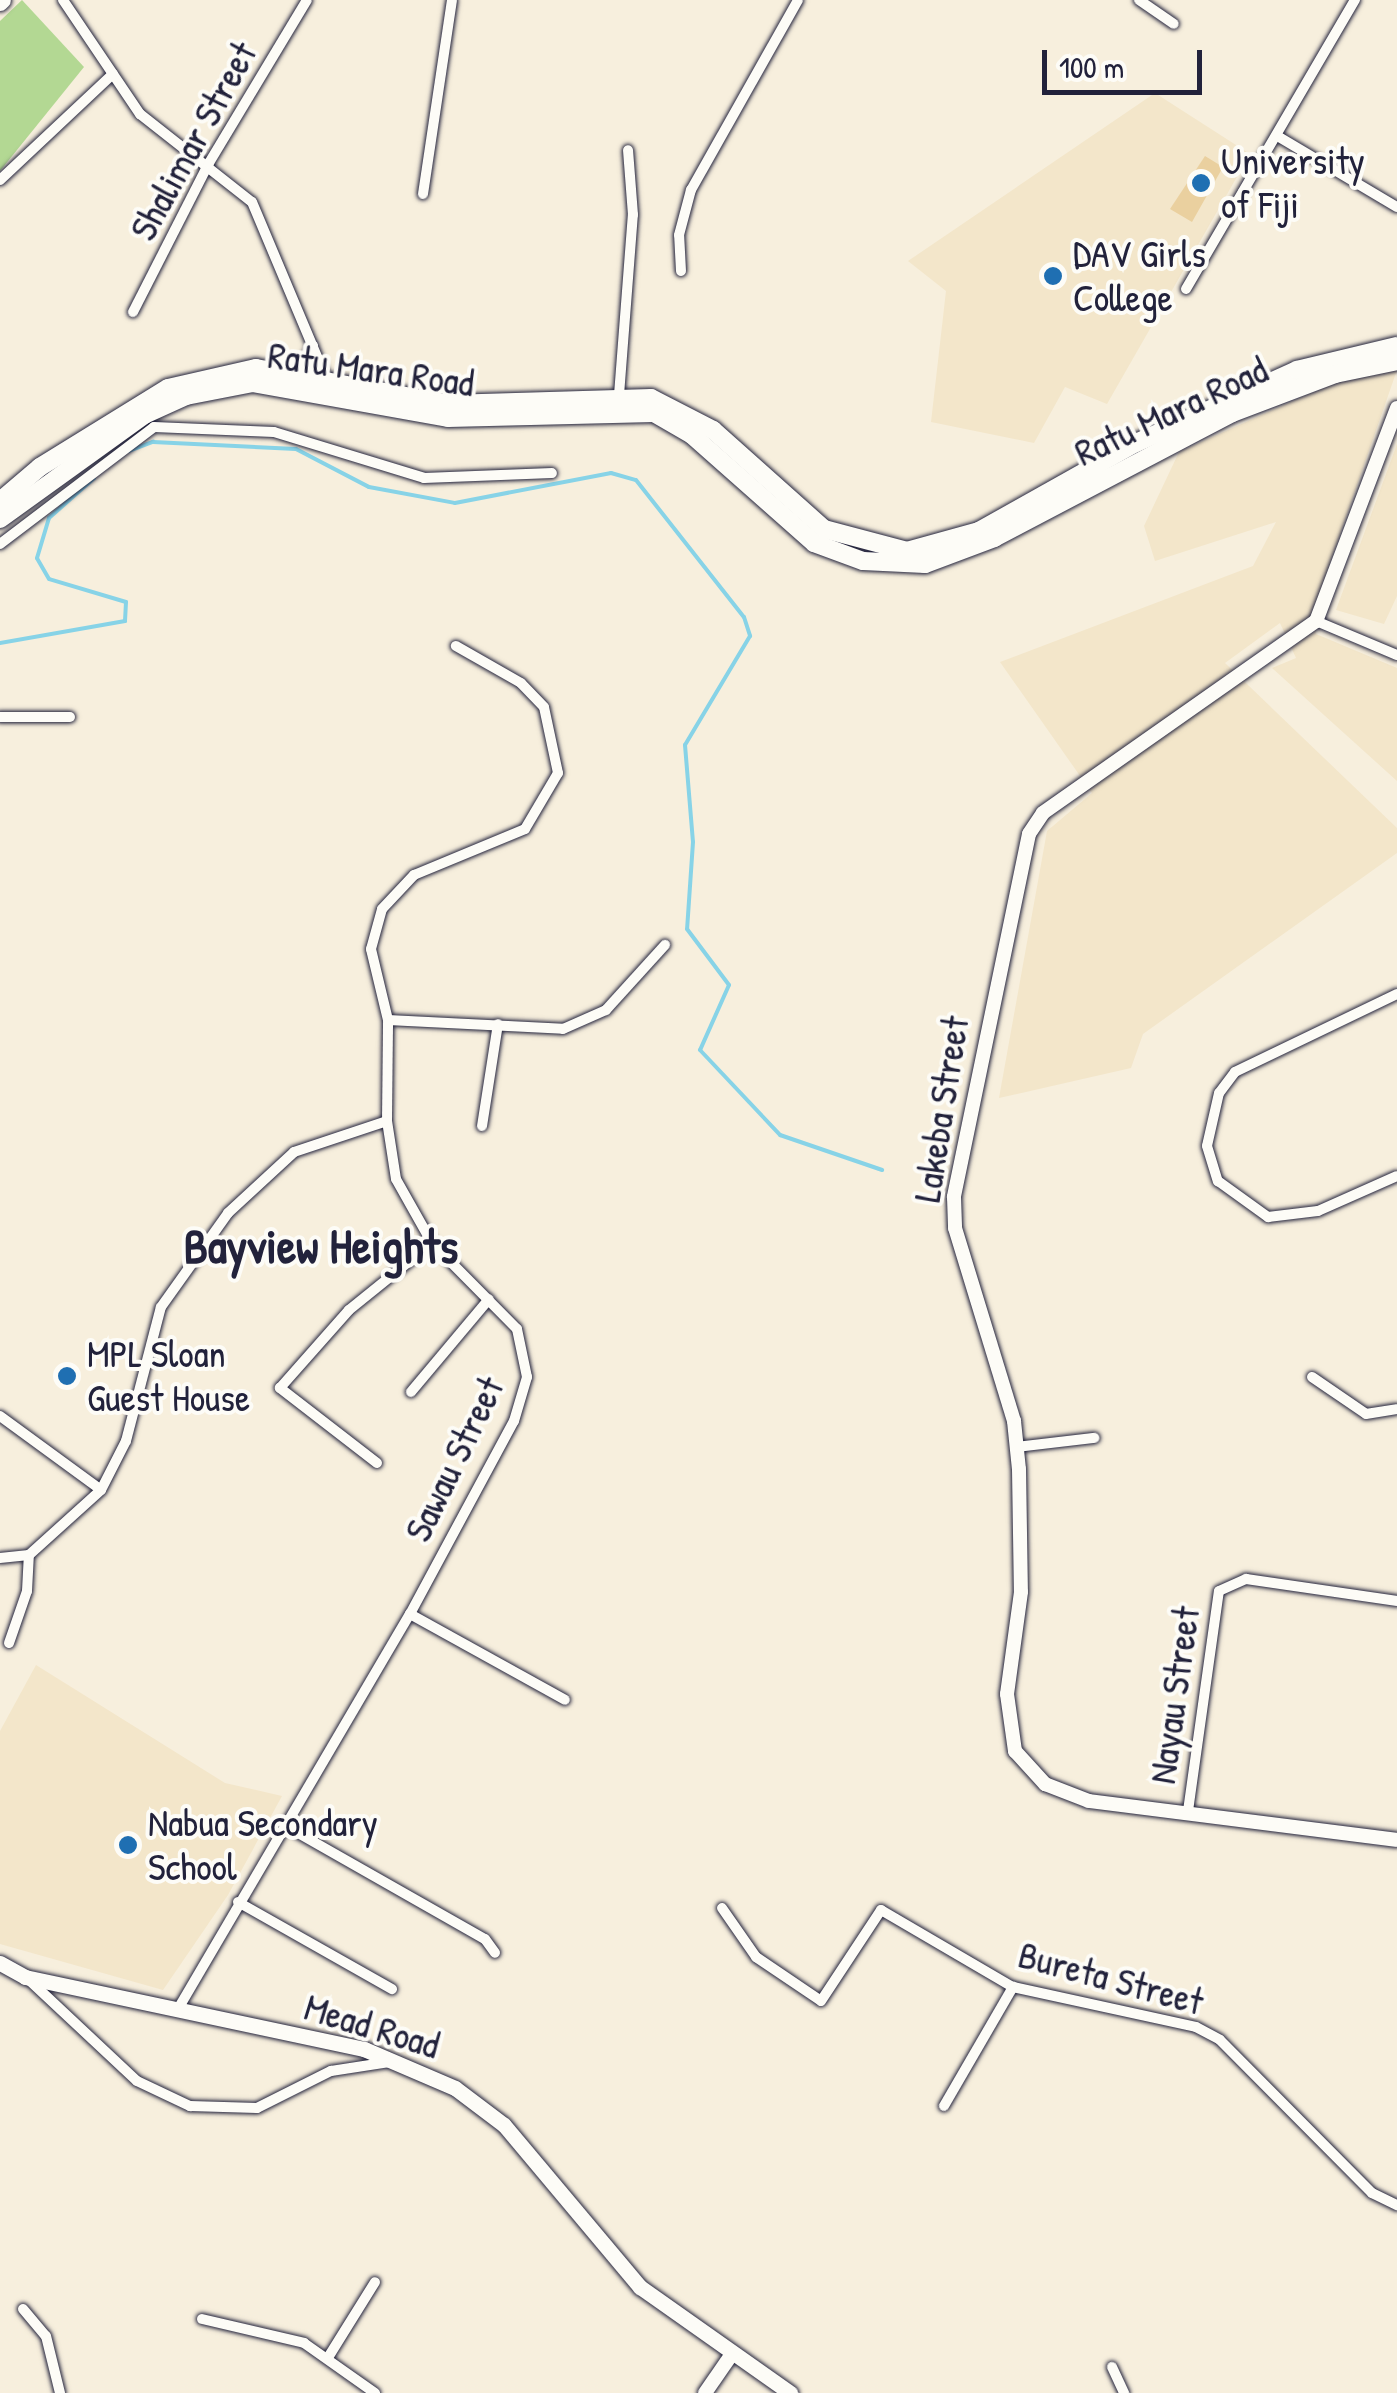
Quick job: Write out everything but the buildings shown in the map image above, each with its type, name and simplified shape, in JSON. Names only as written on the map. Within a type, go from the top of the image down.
[{"type":"highway","name":"Ratu Mara Road","points":[[0,501],[40,467],[168,388],[223,371],[299,370],[448,404],[619,395],[695,418],[824,528],[907,551],[979,531],[1136,443],[1297,370],[1397,346]]},
{"type":"highway","name":"Ratu Mara Road","points":[[0,519],[144,415],[186,396],[252,383],[448,418],[654,413],[692,435],[814,543],[863,561],[925,564],[994,538],[1232,413],[1397,360]]},
{"type":"main road","points":[[1316,621],[1397,408]]},
{"type":"main road","name":"Lakeba Street","points":[[1316,621],[1043,813],[1029,834],[954,1197],[955,1228],[1017,1447],[1024,1548],[1007,1694],[1014,1751],[1065,1796],[1397,1840]]},
{"type":"main road","name":"Mead Road","points":[[0,1963],[25,1977],[178,2009],[395,2062],[455,2088],[504,2125],[640,2287],[790,2393]]},
{"type":"main road","points":[[704,2393],[732,2354]]},
{"type":"street","points":[[62,0],[148,123],[209,163],[252,202],[325,376]]},
{"type":"street","name":"Shalimar Street","points":[[134,312],[209,163],[307,0]]},
{"type":"street","points":[[423,194],[452,0]]},
{"type":"street","points":[[682,271],[679,235],[691,190],[798,0]]},
{"type":"street","points":[[1140,0],[1174,24]]},
{"type":"street","points":[[1186,289],[1279,136],[1355,0]]},
{"type":"street","points":[[0,180],[113,74]]},
{"type":"street","points":[[1279,136],[1397,207]]},
{"type":"street","points":[[619,395],[633,215],[628,150]]},
{"type":"street","points":[[299,370],[313,346]]},
{"type":"street","points":[[0,544],[154,427],[274,432],[424,478],[552,473]]},
{"type":"street","points":[[1316,621],[1397,655]]},
{"type":"street","name":"Sawau Street","points":[[178,2009],[410,1614],[523,1397],[526,1354],[489,1300],[432,1243],[396,1178],[387,1121],[388,1020],[371,949],[393,890],[436,864],[508,842],[540,814],[558,774],[544,707],[521,683],[456,646]]},
{"type":"street","points":[[0,717],[70,717]]},
{"type":"street","points":[[388,1020],[563,1028],[586,1021],[665,945]]},
{"type":"street","points":[[1397,994],[1236,1072],[1218,1093],[1207,1146],[1218,1180],[1268,1217],[1318,1211],[1397,1176]]},
{"type":"street","points":[[482,1126],[498,1024]]},
{"type":"street","points":[[0,1558],[29,1555],[101,1490],[126,1441],[146,1339],[207,1240],[294,1152],[387,1121]]},
{"type":"street","points":[[377,1463],[280,1388],[349,1310],[432,1243]]},
{"type":"street","points":[[410,1392],[489,1300]]},
{"type":"street","points":[[1312,1377],[1366,1414],[1397,1410]]},
{"type":"street","points":[[0,1416],[101,1490]]},
{"type":"street","points":[[1017,1447],[1094,1438]]},
{"type":"street","points":[[9,1643],[27,1591],[29,1555]]},
{"type":"street","name":"Nayau Street","points":[[1188,1811],[1219,1591],[1246,1579],[1397,1601]]},
{"type":"street","points":[[410,1614],[554,1700],[564,1700]]},
{"type":"street","points":[[284,1825],[485,1939],[495,1953]]},
{"type":"street","points":[[238,1902],[392,1989]]},
{"type":"street","name":"Bureta Street","points":[[722,1908],[736,1938],[821,2001],[881,1910],[1013,1987],[1177,2020],[1220,2040],[1372,2192],[1394,2204]]},
{"type":"street","points":[[25,1977],[138,2082],[190,2106],[257,2108],[331,2071],[395,2062]]},
{"type":"street","points":[[944,2106],[1013,1987]]},
{"type":"street","points":[[1394,2204],[1397,2190]]},
{"type":"street","points":[[329,2356],[376,2282]]},
{"type":"street","points":[[23,2309],[46,2336],[60,2393]]},
{"type":"street","points":[[202,2319],[275,2332],[329,2356],[376,2393]]},
{"type":"street","points":[[1112,2367],[1124,2393]]},
{"type":"shaded area","name":"DAV Girls College","points":[[1155,93],[1250,154],[1107,404],[1065,387],[1034,443],[931,422],[946,291],[908,261]]},
{"type":"shaded area","points":[[1397,370],[1314,609],[1316,634],[1397,668],[1397,781],[1272,668],[1296,658],[1280,623],[1225,663],[1397,828],[1397,853],[1143,1034],[1131,1068],[999,1098],[1047,831],[1092,793],[1000,662],[1253,566],[1276,522],[1155,561],[1144,526],[1179,452],[1342,379]]},
{"type":"shaded area","points":[[1397,444],[1397,596],[1384,624],[1336,610]]},
{"type":"shaded area","name":"Nabua Secondary School","points":[[36,1665],[225,1783],[282,1796],[228,1895],[163,1990],[0,1944],[0,1731]]},
{"type":"green space","points":[[22,0],[84,67],[0,171],[0,21]]},
{"type":"waterway","points":[[129,451],[153,442],[296,449],[369,487],[455,503],[611,473],[636,480],[744,617],[750,636],[685,745],[693,842],[687,929],[729,985],[700,1050],[780,1135],[882,1170]]},
{"type":"waterway","points":[[0,643],[125,621],[126,602],[49,579],[37,558],[49,518],[94,478]]},
{"type":"place","name":"University of Fiji","points":[[1201,183]]},
{"type":"place","name":"DAV Girls College","points":[[1053,276]]},
{"type":"place","name":"MPL Sloan Guest House","points":[[67,1376]]},
{"type":"place","name":"Nabua Secondary School","points":[[128,1845]]},
{"type":"district","name":"Bayview Heights","points":[[321,1246]]}]
